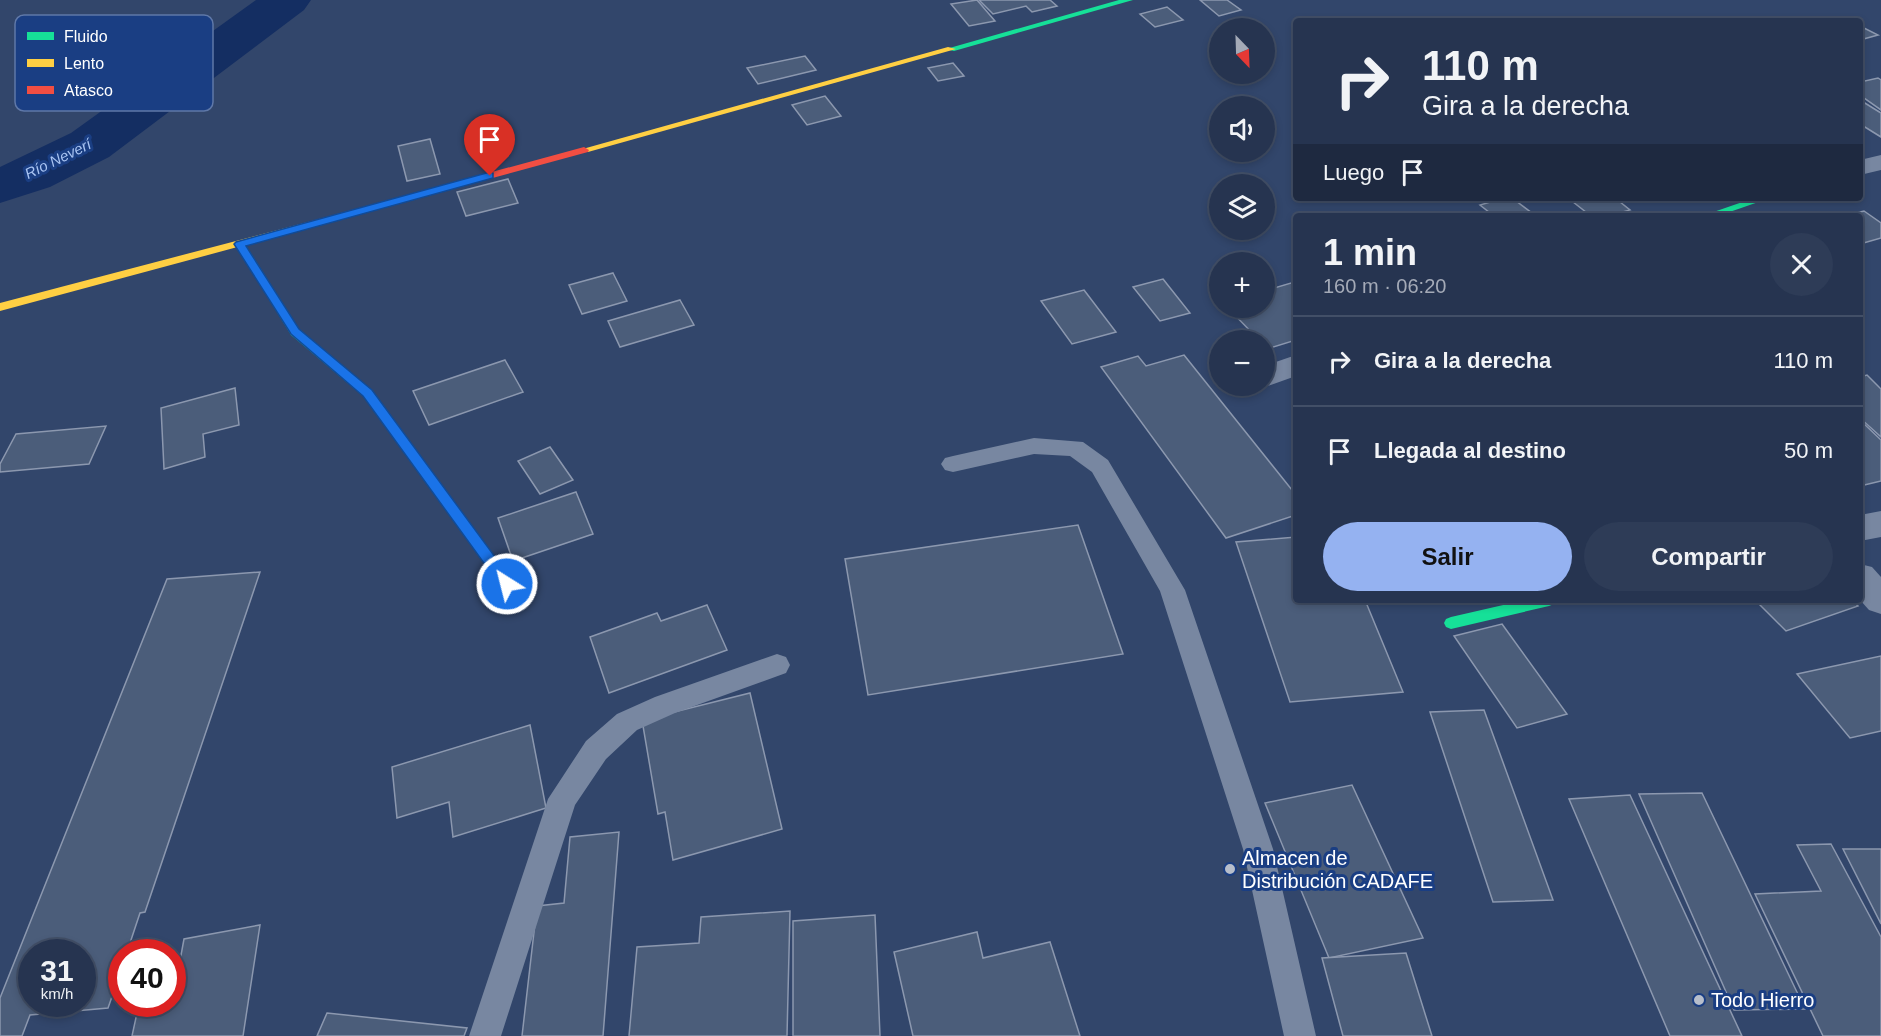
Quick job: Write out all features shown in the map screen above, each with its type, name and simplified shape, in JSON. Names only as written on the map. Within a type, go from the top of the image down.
[{"type":"street","points":[[0,307],[240,244],[1129,0]]},
{"type":"street","points":[[1863,167],[1881,162]]},
{"type":"street","points":[[1717,213],[1755,201]]},
{"type":"street","points":[[240,244],[295,332],[367,393],[507,584]]},
{"type":"street","points":[[1275,372],[1293,366]]},
{"type":"street","points":[[1863,527],[1881,524]]},
{"type":"street","points":[[1863,580],[1881,600]]},
{"type":"street","points":[[1450,623],[1536,603]]},
{"type":"lane","points":[[953,464],[1034,446],[1075,448],[1100,466],[1172,590],[1258,849],[1300,1036]]},
{"type":"lane","points":[[485,1036],[562,799],[596,750],[627,722],[665,705],[777,665]]},
{"type":"building","points":[[977,0],[995,21],[969,26],[951,4]]},
{"type":"building","points":[[979,0],[1050,0],[1057,6],[1032,12],[1026,6],[993,14]]},
{"type":"building","points":[[1200,0],[1227,0],[1241,10],[1219,16]]},
{"type":"building","points":[[1167,7],[1183,20],[1155,27],[1140,14]]},
{"type":"building","points":[[1863,28],[1878,35],[1863,39]]},
{"type":"building","points":[[805,56],[816,70],[758,84],[747,68]]},
{"type":"building","points":[[953,63],[964,76],[938,81],[928,68]]},
{"type":"building","points":[[1878,78],[1881,80],[1881,110],[1863,97],[1863,81]]},
{"type":"building","points":[[825,96],[841,116],[807,125],[792,105]]},
{"type":"building","points":[[1863,102],[1881,113],[1881,137],[1863,126]]},
{"type":"building","points":[[430,139],[440,174],[407,181],[398,146]]},
{"type":"building","points":[[508,179],[518,203],[466,216],[457,192]]},
{"type":"building","points":[[1494,201],[1516,201],[1532,213],[1490,213],[1480,205]]},
{"type":"building","points":[[1572,201],[1619,201],[1630,210],[1619,213],[1587,213]]},
{"type":"building","points":[[1864,211],[1881,223],[1881,238],[1863,243],[1863,213],[1856,213]]},
{"type":"building","points":[[613,273],[627,301],[582,314],[569,285]]},
{"type":"building","points":[[1163,279],[1190,313],[1160,321],[1133,287]]},
{"type":"building","points":[[1291,283],[1293,285],[1293,341],[1275,347],[1275,330],[1249,330],[1238,318],[1275,318],[1275,288]]},
{"type":"building","points":[[1084,290],[1116,332],[1072,344],[1041,301]]},
{"type":"building","points":[[680,300],[694,325],[620,347],[608,321]]},
{"type":"building","points":[[1184,355],[1209,386],[1209,396],[1217,396],[1293,491],[1293,516],[1226,538],[1101,367],[1138,356],[1146,366]]},
{"type":"building","points":[[505,360],[523,392],[429,425],[413,391]]},
{"type":"building","points":[[1867,375],[1881,389],[1881,437],[1863,421],[1863,376]]},
{"type":"building","points":[[235,388],[239,425],[203,434],[205,457],[164,469],[161,408]]},
{"type":"building","points":[[1863,423],[1881,440],[1881,481],[1863,485]]},
{"type":"building","points":[[106,426],[89,464],[0,472],[0,464],[16,434]]},
{"type":"building","points":[[550,447],[573,480],[540,494],[518,461]]},
{"type":"building","points":[[576,492],[593,534],[513,561],[498,518]]},
{"type":"building","points":[[1078,525],[1123,654],[868,695],[845,559]]},
{"type":"building","points":[[1293,537],[1293,603],[1366,603],[1403,692],[1290,702],[1236,542]]},
{"type":"building","points":[[260,572],[145,912],[140,913],[131,939],[108,939],[108,1008],[96,1009],[96,939],[24,939],[167,579]]},
{"type":"building","points":[[1758,603],[1855,603],[1858,606],[1786,631]]},
{"type":"building","points":[[707,605],[727,650],[609,693],[590,637],[657,613],[661,621]]},
{"type":"building","points":[[1502,624],[1567,714],[1517,728],[1454,636]]},
{"type":"building","points":[[1881,656],[1881,731],[1850,738],[1797,674]]},
{"type":"building","points":[[750,693],[782,829],[673,860],[665,812],[658,814],[642,720]]},
{"type":"building","points":[[1484,710],[1553,900],[1493,902],[1430,712]]},
{"type":"building","points":[[530,725],[546,808],[453,837],[449,802],[397,818],[392,767]]},
{"type":"building","points":[[1352,785],[1423,938],[1329,958],[1265,803]]},
{"type":"building","points":[[1702,793],[1805,1009],[1734,1010],[1639,794]]},
{"type":"building","points":[[1630,795],[1742,1036],[1670,1036],[1569,799]]},
{"type":"building","points":[[619,832],[603,1036],[522,1036],[537,906],[564,903],[570,837]]},
{"type":"building","points":[[1831,844],[1881,937],[1881,1036],[1823,1036],[1755,894],[1821,891],[1797,845]]},
{"type":"building","points":[[1843,849],[1881,849],[1881,924]]},
{"type":"building","points":[[790,911],[787,1036],[629,1036],[637,947],[699,943],[701,917]]},
{"type":"building","points":[[875,915],[880,1036],[793,1036],[793,921]]},
{"type":"building","points":[[260,925],[243,1036],[132,1036],[136,1017],[186,1017],[186,939],[184,939]]},
{"type":"building","points":[[977,932],[983,958],[1050,942],[1080,1036],[913,1036],[894,952]]},
{"type":"building","points":[[18,953],[18,1017],[29,1017],[22,1036],[0,1036],[0,998]]},
{"type":"building","points":[[1406,953],[1432,1036],[1343,1036],[1322,958]]},
{"type":"building","points":[[327,1013],[467,1028],[464,1036],[317,1036]]},
{"type":"waterway","name":"Río Neverí","points":[[213,54],[287,0]]},
{"type":"waterway","name":"Río Neverí","points":[[0,186],[30,175],[90,145],[136,111]]},
{"type":"traffic: fast","points":[[951,49],[1129,0]]},
{"type":"traffic: fast","points":[[1717,213],[1755,201]]},
{"type":"traffic: fast","points":[[240,244],[295,332],[367,393],[507,584]]},
{"type":"traffic: fast","points":[[1451,623],[1536,603]]},
{"type":"traffic: slow","points":[[584,150],[951,49]]},
{"type":"traffic: slow","points":[[0,307],[308,225]]},
{"type":"traffic: jam","points":[[308,225],[584,150]]},
{"type":"place","name":"Almacen de Distribución CADAFE","points":[[1230,869]]},
{"type":"place","name":"Todo Hierro","points":[[1699,1000]]},
{"type":"route","points":[[490,176],[240,244],[295,332],[367,393],[507,584]]}]
